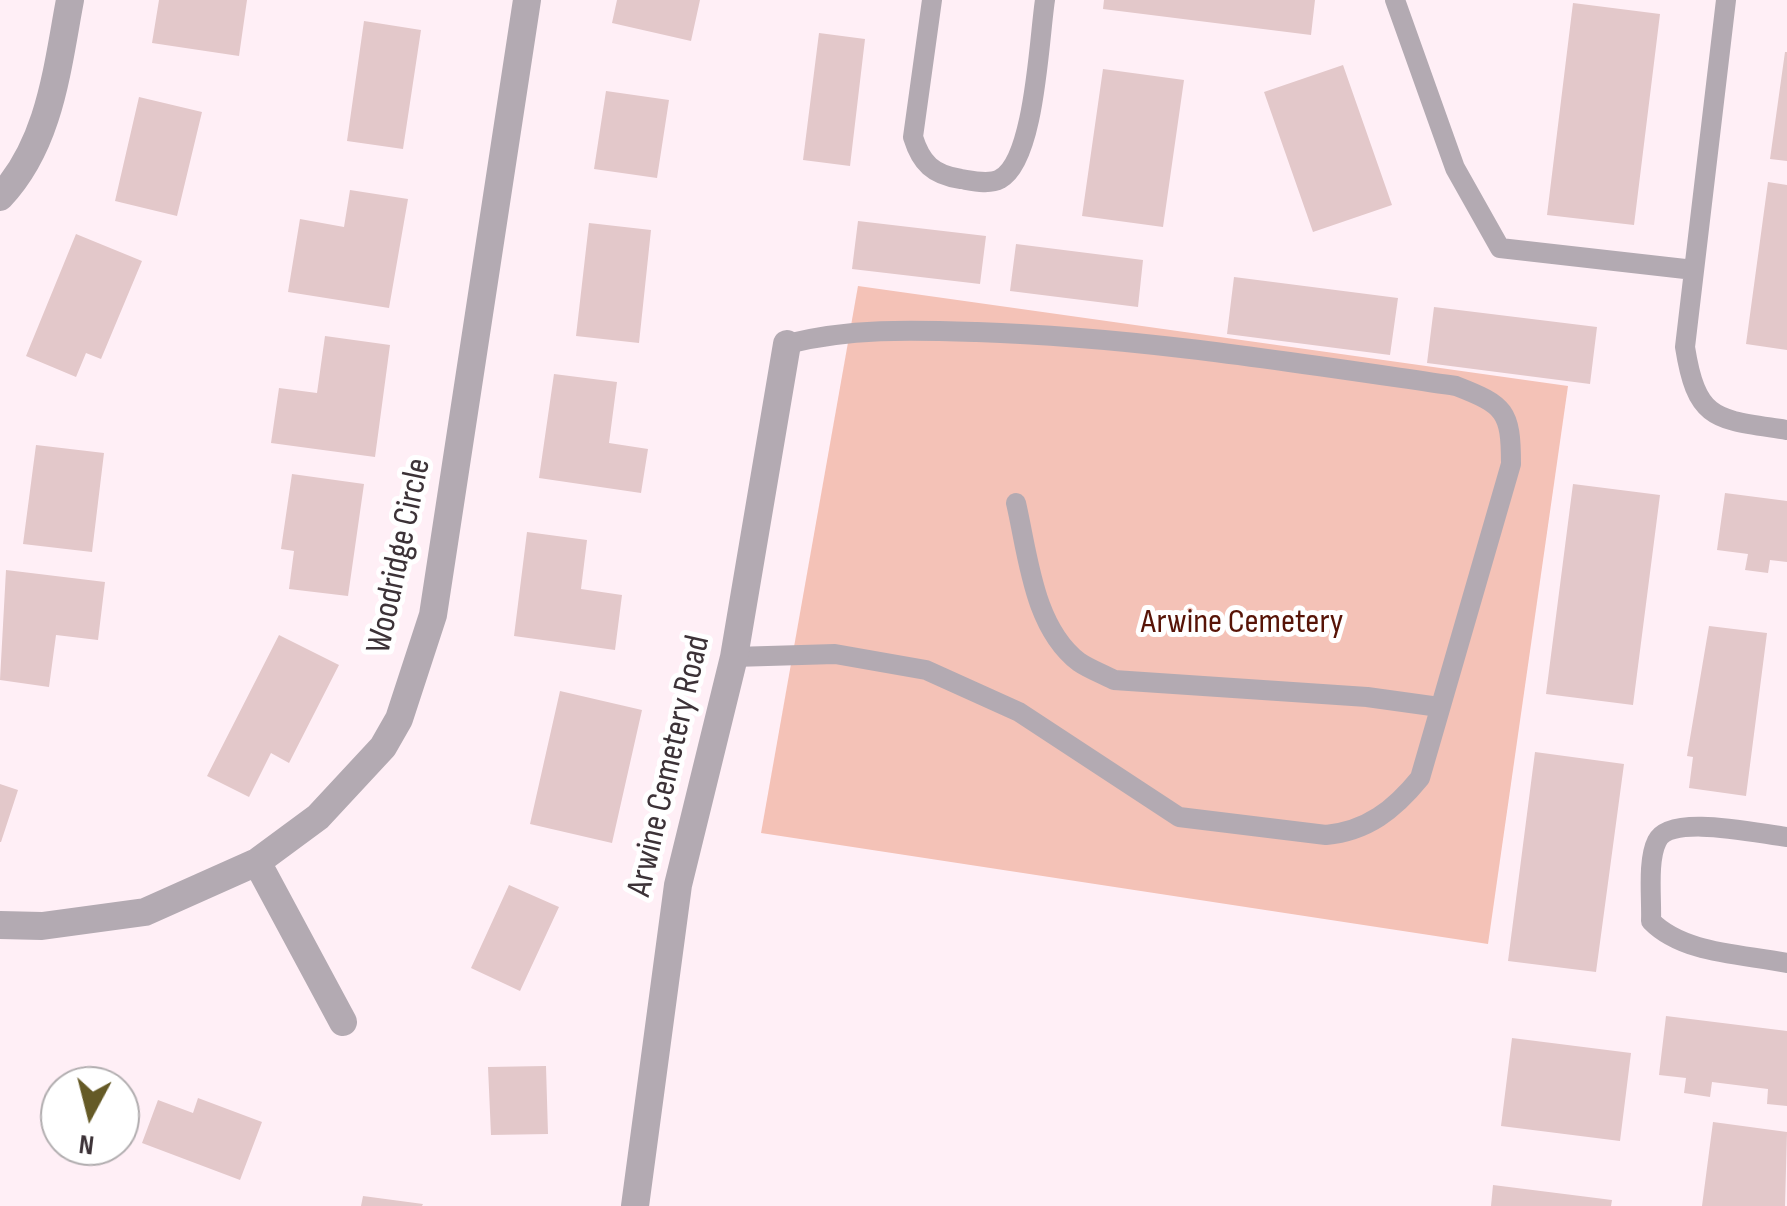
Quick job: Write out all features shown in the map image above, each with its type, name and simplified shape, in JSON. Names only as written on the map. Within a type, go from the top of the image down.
[{"type":"street","points":[[0,197],[20,176],[39,139],[70,0]]},
{"type":"street","name":"Woodridge Circle","points":[[0,925],[42,926],[144,912],[257,862],[318,817],[383,747],[399,719],[432,615],[452,512],[527,0]]},
{"type":"street","name":"Arwine Cemetery Road","points":[[635,1206],[678,885],[734,657],[787,344]]},
{"type":"street","points":[[257,862],[343,1022]]},
{"type":"lane","points":[[932,0],[912,137],[919,157],[930,170],[952,178],[996,182],[1006,175],[1025,138],[1045,0]]},
{"type":"lane","points":[[1395,0],[1455,168],[1500,248],[1694,270]]},
{"type":"lane","points":[[1726,0],[1685,347],[1692,390],[1705,407],[1729,421],[1787,430]]},
{"type":"lane","points":[[734,657],[835,654],[926,670],[1019,712],[1179,817],[1326,835],[1368,826],[1403,799],[1420,778],[1511,464],[1511,425],[1494,401],[1438,383],[1038,334],[878,330],[829,333],[787,344]]},
{"type":"lane","points":[[1016,503],[1037,596],[1059,640],[1079,662],[1114,680],[1367,697],[1440,707]]},
{"type":"lane","points":[[1787,837],[1687,825],[1665,830],[1655,844],[1651,921],[1664,935],[1682,942],[1787,962]]},
{"type":"green space","name":"Arwine Cemetery","points":[[858,286],[1568,386],[1488,944],[761,833]]},
{"type":"building","points":[[159,0],[247,0],[239,56],[152,43]]},
{"type":"building","points":[[617,0],[700,0],[691,41],[612,23]]},
{"type":"building","points":[[1104,0],[1315,0],[1311,35],[1103,9]]},
{"type":"building","points":[[1573,3],[1660,14],[1634,225],[1547,215]]},
{"type":"building","points":[[364,21],[421,30],[403,149],[347,141]]},
{"type":"building","points":[[819,33],[865,39],[850,166],[803,160]]},
{"type":"building","points":[[1787,52],[1787,161],[1770,159]]},
{"type":"building","points":[[1343,65],[1392,205],[1313,232],[1264,92]]},
{"type":"building","points":[[1103,69],[1184,80],[1163,227],[1082,216]]},
{"type":"building","points":[[606,91],[669,100],[657,178],[594,169]]},
{"type":"building","points":[[139,97],[202,112],[177,216],[115,201]]},
{"type":"building","points":[[1768,182],[1787,185],[1787,350],[1746,344]]},
{"type":"building","points":[[350,190],[408,199],[389,308],[288,292],[300,219],[344,227]]},
{"type":"building","points":[[858,221],[986,236],[980,284],[852,269]]},
{"type":"building","points":[[589,223],[651,230],[639,343],[576,336]]},
{"type":"building","points":[[76,234],[142,261],[101,359],[86,353],[76,377],[26,356]]},
{"type":"building","points":[[1016,244],[1143,260],[1138,307],[1010,291]]},
{"type":"building","points":[[1234,277],[1398,298],[1390,355],[1227,334]]},
{"type":"building","points":[[1434,307],[1597,327],[1590,384],[1427,363]]},
{"type":"building","points":[[325,336],[390,345],[375,457],[271,443],[279,388],[317,393]]},
{"type":"building","points":[[554,374],[617,382],[609,443],[648,449],[641,493],[539,478]]},
{"type":"building","points":[[36,445],[104,453],[92,552],[23,544]]},
{"type":"building","points":[[292,474],[364,484],[348,596],[289,589],[294,551],[281,549]]},
{"type":"building","points":[[1573,484],[1660,495],[1633,705],[1546,694]]},
{"type":"building","points":[[1725,493],[1787,501],[1787,562],[1770,560],[1768,573],[1745,570],[1748,554],[1717,550]]},
{"type":"building","points":[[527,532],[587,540],[581,589],[622,595],[615,650],[514,636]]},
{"type":"building","points":[[6,570],[105,582],[98,640],[56,635],[49,687],[0,680]]},
{"type":"building","points":[[1709,626],[1767,633],[1746,796],[1689,788],[1693,757],[1687,756]]},
{"type":"building","points":[[279,635],[339,665],[289,763],[271,753],[249,797],[207,776]]},
{"type":"building","points":[[560,691],[642,710],[612,843],[530,824]]},
{"type":"building","points":[[1535,752],[1624,764],[1596,972],[1508,961]]},
{"type":"building","points":[[0,784],[18,790],[1,842],[0,842]]},
{"type":"building","points":[[509,885],[559,907],[520,991],[471,968]]},
{"type":"building","points":[[1666,1016],[1787,1031],[1787,1106],[1767,1104],[1768,1089],[1712,1082],[1710,1097],[1684,1093],[1686,1078],[1659,1075]]},
{"type":"building","points":[[1512,1038],[1631,1053],[1620,1141],[1501,1126]]},
{"type":"building","points":[[546,1066],[548,1134],[491,1135],[488,1067]]},
{"type":"building","points":[[198,1098],[262,1122],[240,1180],[142,1143],[158,1100],[193,1113]]},
{"type":"building","points":[[1713,1122],[1787,1132],[1785,1206],[1702,1206]]},
{"type":"building","points":[[1493,1185],[1612,1200],[1611,1206],[1491,1206]]},
{"type":"building","points":[[363,1196],[423,1204],[361,1206]]}]
